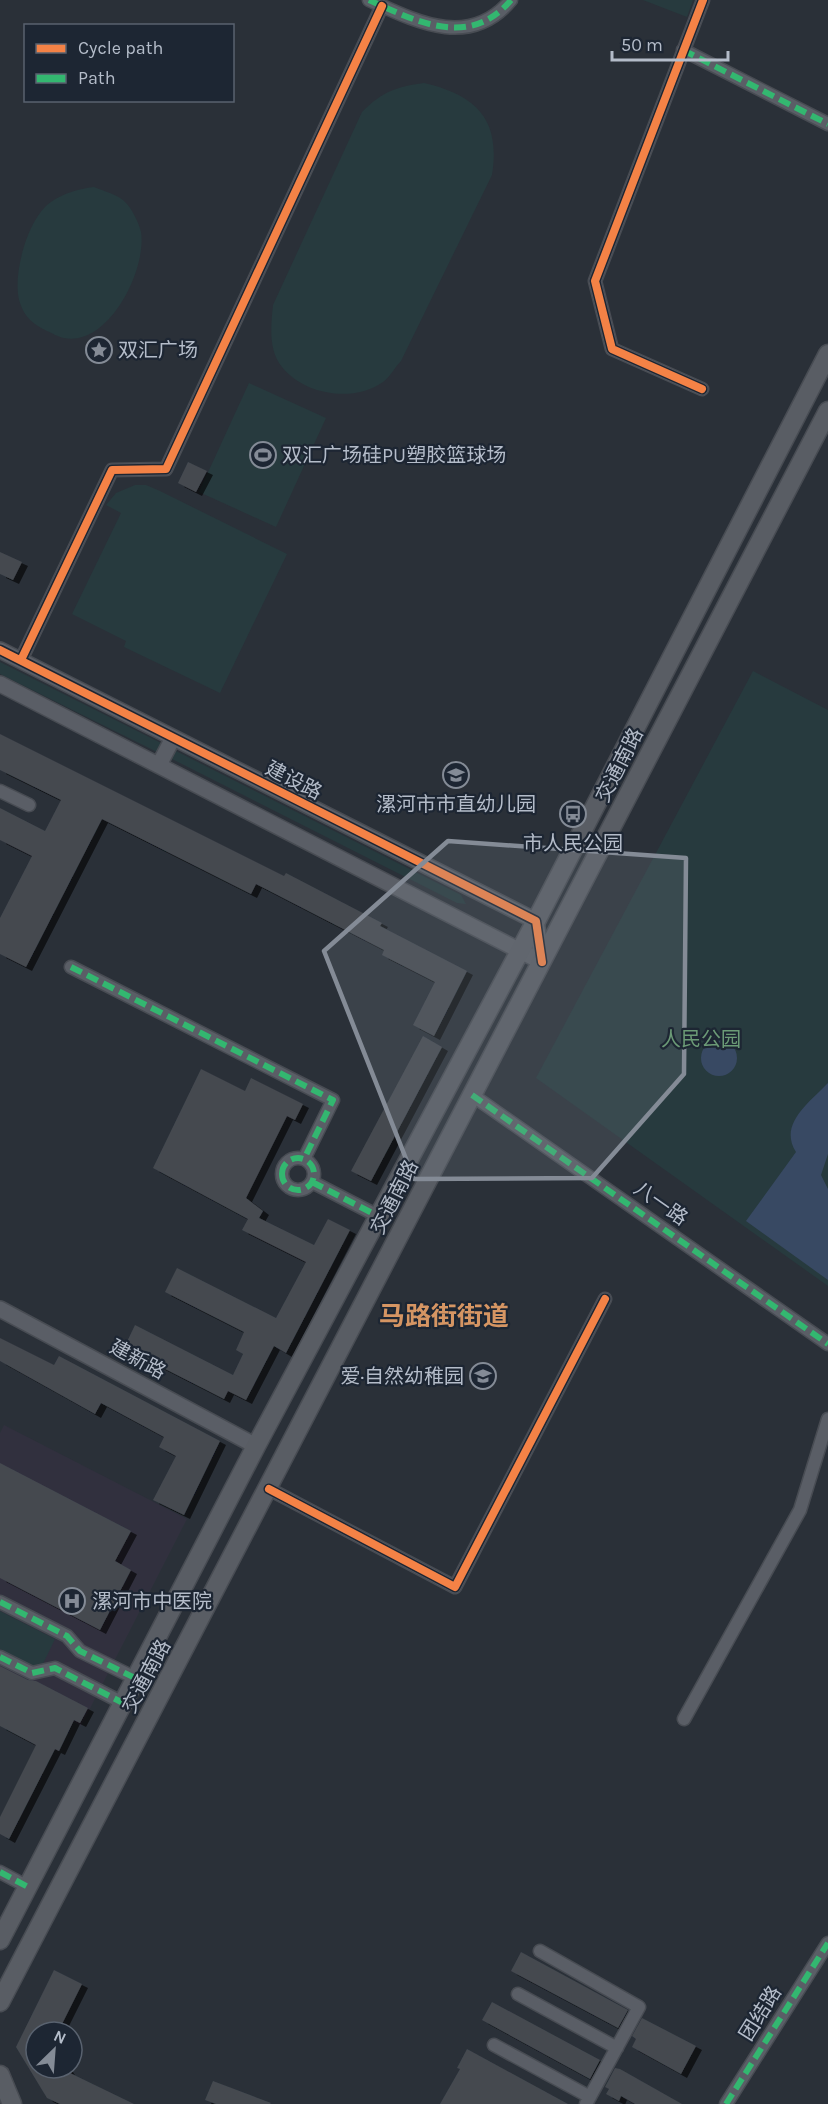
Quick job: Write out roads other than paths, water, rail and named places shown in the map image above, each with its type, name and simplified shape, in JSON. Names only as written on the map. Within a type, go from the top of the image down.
[{"type":"main road","name":"交通南路","points":[[0,1940],[256,1446],[536,921],[828,354]]},
{"type":"main road","name":"交通南路","points":[[0,2002],[828,411]]},
{"type":"main road","points":[[378,1216],[403,1229]]},
{"type":"main road","points":[[0,2075],[12,2104]]},
{"type":"street","points":[[369,0],[445,29],[475,26],[501,12],[511,0]]},
{"type":"street","points":[[702,389],[612,349],[595,281],[703,0]]},
{"type":"street","points":[[21,660],[112,470],[166,469],[382,6]]},
{"type":"street","points":[[683,50],[828,124]]},
{"type":"street","name":"建设路","points":[[0,650],[536,921]]},
{"type":"street","points":[[0,684],[542,962]]},
{"type":"street","points":[[159,765],[173,738]]},
{"type":"street","points":[[0,791],[29,805]]},
{"type":"street","points":[[536,921],[542,962]]},
{"type":"street","points":[[71,967],[333,1100],[304,1159]]},
{"type":"street","name":"八一路","points":[[472,1095],[828,1344]]},
{"type":"street","points":[[304,1159],[313,1167],[312,1182],[304,1189],[294,1190],[282,1180],[282,1169],[289,1161],[304,1159]]},
{"type":"street","points":[[312,1182],[378,1216]]},
{"type":"street","points":[[269,1489],[455,1587],[605,1299]]},
{"type":"street","name":"建新路","points":[[0,1309],[256,1446]]},
{"type":"street","points":[[684,1719],[800,1510],[828,1419]]},
{"type":"street","points":[[0,1602],[67,1636],[80,1651],[135,1678]]},
{"type":"street","points":[[0,1657],[32,1673],[55,1668],[123,1702]]},
{"type":"street","points":[[0,1872],[28,1887]]},
{"type":"street","name":"团结路","points":[[726,2104],[828,1943]]},
{"type":"street","points":[[494,2045],[588,2100],[639,2007],[540,1950]]},
{"type":"street","points":[[518,1994],[617,2048]]},
{"type":"water","points":[[719,1040],[732,1045],[737,1058],[732,1071],[719,1076],[706,1071],[701,1058],[706,1045]]},
{"type":"water","points":[[828,1083],[828,1154],[821,1175],[828,1189],[828,1280],[746,1221],[796,1152],[791,1142],[791,1132],[798,1114]]},
{"type":"place","name":"双汇广场","points":[[99,350]]},
{"type":"place","name":"双汇广场硅PU塑胶篮球场","points":[[263,455]]},
{"type":"place","name":"漯河市市直幼儿园","points":[[456,775]]},
{"type":"place","name":"市人民公园","points":[[573,814]]},
{"type":"place","name":"爱·自然幼稚园","points":[[483,1376]]},
{"type":"place","name":"漯河市中医院","points":[[72,1601]]},
{"type":"district","name":"马路街街道","points":[[444,1316]]},
{"type":"park label","name":"人民公园","points":[[701,1039]]}]
